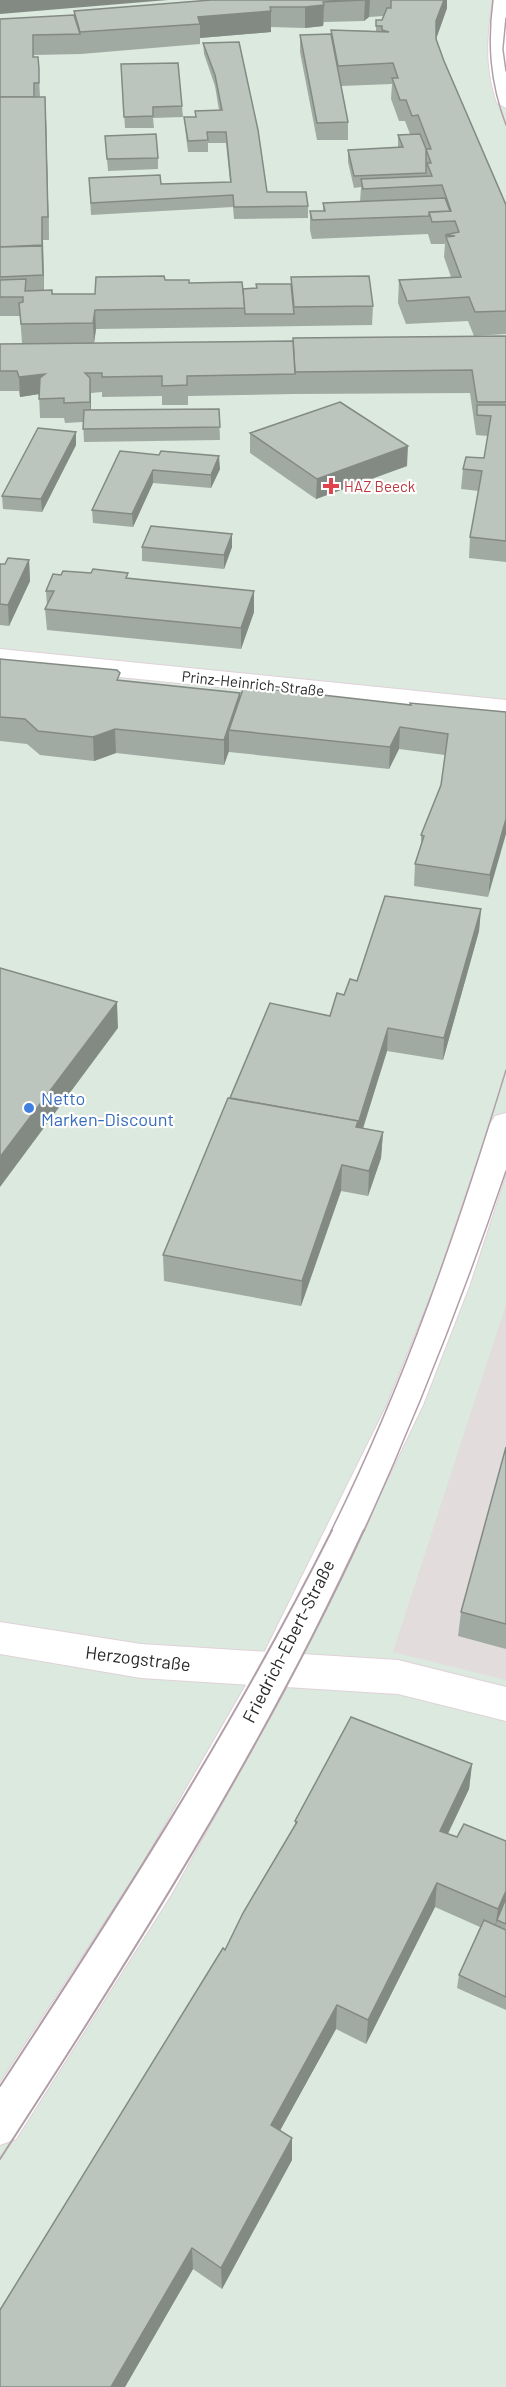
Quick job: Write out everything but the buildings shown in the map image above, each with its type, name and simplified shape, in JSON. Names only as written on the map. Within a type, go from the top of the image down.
[{"type":"main road","points":[[501,0],[496,26],[496,71],[506,103]]},
{"type":"main road","name":"Prinz-Heinrich-Straße","points":[[0,657],[506,708]]},
{"type":"main road","name":"Friedrich-Ebert-Straße","points":[[0,2123],[156,1881],[276,1670],[405,1405],[453,1284],[506,1124]]},
{"type":"main road","name":"Herzogstraße","points":[[0,1638],[141,1661],[398,1677],[506,1704]]},
{"type":"shaded area","points":[[506,1305],[506,1680],[393,1652]]},
{"type":"tram line","points":[[493,0],[490,32],[491,63],[496,94],[506,125]]},
{"type":"tram line","points":[[506,18],[503,49],[506,71]]},
{"type":"tram line","points":[[331,1531],[358,1475],[428,1305],[469,1188],[506,1070]]},
{"type":"tram line","points":[[364,1531],[440,1353],[506,1171]]},
{"type":"tram line","points":[[0,2086],[132,1882],[216,1743],[295,1602],[332,1530]]},
{"type":"tram line","points":[[0,2159],[147,1929],[194,1851],[283,1693],[364,1530]]},
{"type":"place","name":"HAZ Beeck","points":[[331,486]]},
{"type":"place","name":"Netto Marken-Discount","points":[[29,1108]]}]
